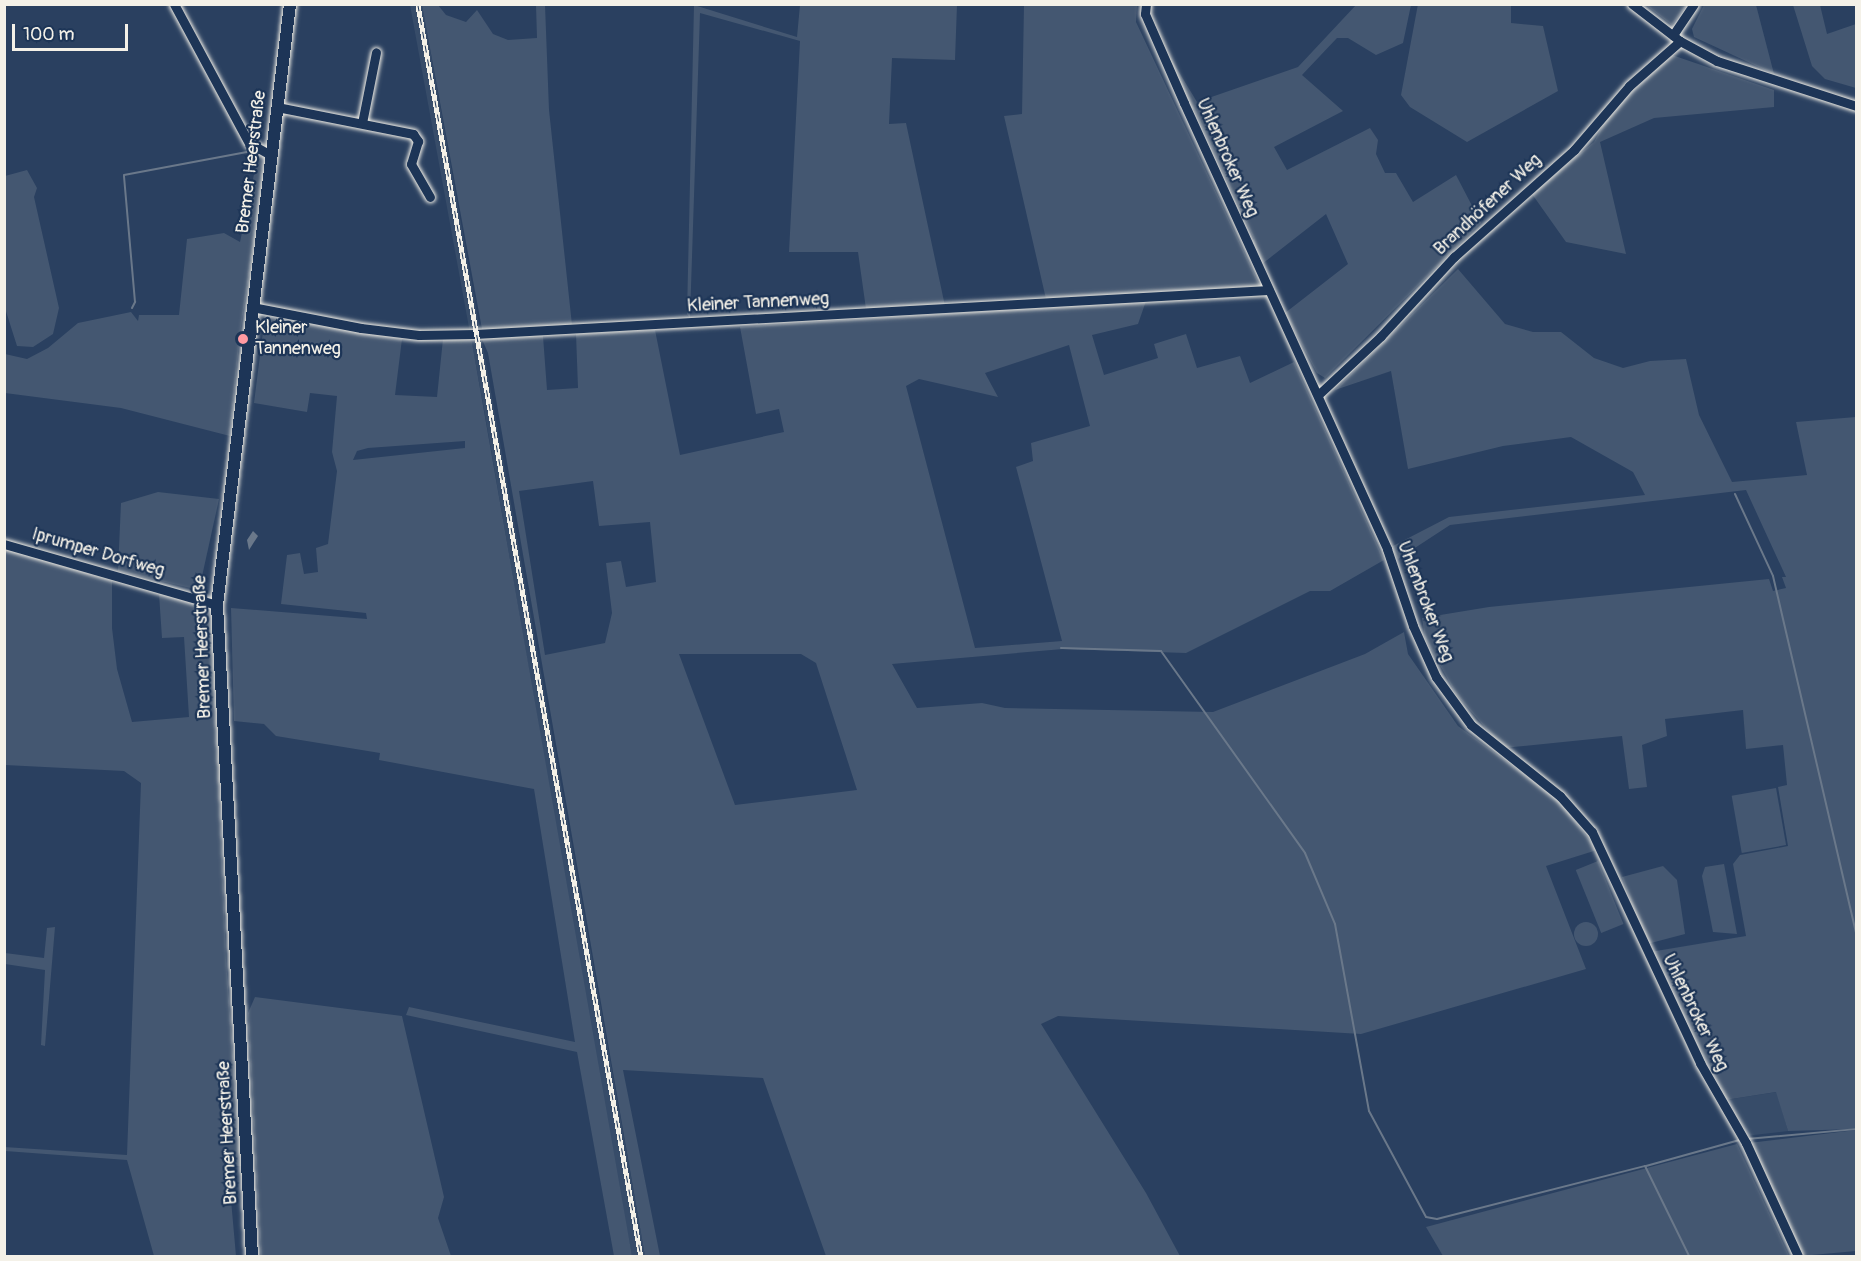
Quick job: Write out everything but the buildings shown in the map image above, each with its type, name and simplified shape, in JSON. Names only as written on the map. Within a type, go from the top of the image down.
[{"type":"main road","name":"Bremer Heerstraße","points":[[252,1257],[217,604],[290,4]]},
{"type":"street","points":[[174,4],[249,142],[271,155]]},
{"type":"street","name":"Uhlenbroker Weg","points":[[1146,4],[1145,14],[1387,549],[1413,626],[1436,677],[1471,725],[1560,796],[1592,832],[1700,1063],[1746,1143],[1798,1257]]},
{"type":"street","points":[[1632,4],[1677,38],[1748,73],[1857,106]]},
{"type":"street","name":"Brandhöfener Weg","points":[[1318,395],[1381,336],[1454,257],[1574,150],[1629,86],[1677,38],[1694,4]]},
{"type":"street","points":[[362,123],[376,52]]},
{"type":"street","points":[[277,107],[412,134],[418,141],[411,164],[430,197]]},
{"type":"street","name":"Kleiner Tannenweg","points":[[252,307],[361,328],[419,335],[475,334],[1269,290]]},
{"type":"street","name":"Iprumper Dorfweg","points":[[4,544],[217,604]]},
{"type":"shaded area","points":[[1418,4],[1511,5],[1511,23],[1543,26],[1558,91],[1467,142],[1410,107],[1401,95]]},
{"type":"shaded area","points":[[410,5],[422,5],[645,1256],[632,1256],[617,1182],[485,415]]},
{"type":"shaded area","points":[[422,5],[438,5],[446,15],[466,22],[477,10],[493,34],[508,40],[537,38],[536,5],[545,5],[549,110],[572,325],[482,329]]},
{"type":"shaded area","points":[[694,5],[797,37],[800,5],[957,5],[955,60],[892,58],[889,124],[906,123],[945,306],[866,309],[858,252],[789,252],[800,41],[700,13],[690,318],[687,314]]},
{"type":"shaded area","points":[[1024,5],[1137,5],[1136,22],[1260,286],[1046,299],[1004,116],[1022,114]]},
{"type":"shaded area","points":[[1356,5],[1411,5],[1403,43],[1376,55],[1348,38],[1337,38],[1302,75],[1343,111],[1274,147],[1287,170],[1370,128],[1378,140],[1376,154],[1385,173],[1396,173],[1413,202],[1456,175],[1481,223],[1325,378],[1317,373],[1285,313],[1348,264],[1326,214],[1262,264],[1251,242],[1254,239],[1194,109],[1187,107],[1159,39],[1197,102],[1298,67]]},
{"type":"shaded area","points":[[1646,5],[1687,5],[1672,25]]},
{"type":"shaded area","points":[[1704,5],[1756,5],[1774,74],[1694,37],[1692,29]]},
{"type":"shaded area","points":[[1793,5],[1820,5],[1827,34],[1856,24],[1856,88],[1825,79],[1812,66]]},
{"type":"shaded area","points":[[1672,55],[1774,90],[1774,107],[1654,118],[1600,142],[1626,254],[1566,242],[1532,194],[1594,142],[1611,111]]},
{"type":"shaded area","points":[[253,150],[267,160],[240,333],[230,436],[121,408],[5,393],[4,333],[5,354],[27,359],[48,348],[78,323],[131,312],[138,321],[139,315],[179,315],[187,239],[224,233],[240,242],[257,160],[248,154]]},
{"type":"shaded area","points":[[27,170],[37,188],[34,197],[59,308],[53,334],[33,347],[17,346],[4,305],[5,176]]},
{"type":"shaded area","points":[[1458,269],[1505,324],[1533,332],[1561,332],[1594,358],[1623,368],[1650,361],[1686,359],[1699,415],[1732,482],[1807,475],[1796,422],[1856,417],[1856,1129],[1788,1131],[1776,1092],[1725,1100],[1650,952],[1746,936],[1733,864],[1740,855],[1788,846],[1778,787],[1787,785],[1783,745],[1746,749],[1743,710],[1665,719],[1667,736],[1642,745],[1647,787],[1629,789],[1622,736],[1503,748],[1456,694],[1425,638],[1422,618],[1489,607],[1769,579],[1773,591],[1786,588],[1782,577],[1786,577],[1746,490],[1450,525],[1398,559],[1391,547],[1449,517],[1645,495],[1633,472],[1571,437],[1503,446],[1408,469],[1391,371],[1335,390]]},
{"type":"shaded area","points":[[1146,301],[1138,324],[1092,335],[1104,375],[1158,358],[1154,344],[1186,334],[1197,368],[1240,356],[1250,383],[1294,362],[1384,560],[1330,591],[1310,591],[1186,653],[1063,649],[892,664],[917,708],[982,703],[1005,708],[1213,712],[1365,654],[1404,632],[1408,654],[1458,726],[1559,800],[1597,850],[1546,866],[1586,969],[1361,1034],[1058,1016],[1041,1024],[1146,1193],[1180,1256],[826,1256],[763,1078],[623,1070],[660,1256],[645,1256],[488,353],[481,337],[543,336],[547,390],[578,388],[576,334],[655,330],[680,455],[784,432],[779,409],[756,414],[740,327]],"holes":[[[1069,345],[1090,426],[1031,443],[1033,461],[1016,467],[1062,641],[975,648],[906,386],[919,379],[998,397],[985,373]],[[593,481],[599,526],[650,522],[656,582],[626,587],[621,561],[606,563],[612,613],[605,643],[545,655],[519,491]],[[679,654],[801,654],[816,663],[857,790],[735,805]]]},
{"type":"shaded area","points":[[265,316],[402,339],[395,395],[437,397],[443,339],[471,337],[632,1256],[614,1256],[577,1052],[406,1015],[409,1007],[575,1042],[534,789],[379,760],[380,753],[276,736],[264,724],[234,721],[231,608],[367,619],[366,613],[281,604],[287,555],[300,553],[304,574],[318,572],[316,548],[328,544],[337,471],[332,452],[337,396],[310,393],[307,412],[254,403]],"holes":[[[465,441],[465,448],[353,460],[357,451],[368,448]]]},
{"type":"shaded area","points":[[158,492],[219,499],[199,590],[118,571],[121,503]]},
{"type":"shaded area","points":[[253,531],[258,536],[249,550],[247,540]]},
{"type":"shaded area","points":[[6,549],[112,581],[112,628],[117,669],[132,722],[189,717],[184,637],[162,638],[159,594],[212,608],[226,960],[241,1166],[228,1166],[236,1256],[154,1256],[127,1160],[5,1151],[4,1147],[127,1155],[141,783],[124,771],[5,765]]},
{"type":"shaded area","points":[[1776,788],[1786,845],[1742,853],[1732,796]]},
{"type":"shaded area","points":[[1598,861],[1623,924],[1601,933],[1576,870]]},
{"type":"shaded area","points":[[1724,864],[1737,934],[1713,932],[1702,876],[1705,867]]},
{"type":"shaded area","points":[[1663,866],[1677,880],[1685,934],[1647,944],[1622,877]]},
{"type":"shaded area","points":[[1586,922],[1591,923],[1597,929],[1597,939],[1591,945],[1586,946],[1581,945],[1575,939],[1574,934],[1575,929],[1581,923]]},
{"type":"shaded area","points":[[55,927],[45,1046],[41,1045],[45,970],[5,964],[5,953],[44,958],[47,928]]},
{"type":"shaded area","points":[[255,997],[402,1016],[444,1197],[438,1218],[451,1256],[261,1256],[248,1013]]},
{"type":"shaded area","points":[[1777,1092],[1788,1131],[1745,1136],[1725,1100]]},
{"type":"shaded area","points":[[1856,1130],[1856,1251],[1801,1256],[1749,1143]]},
{"type":"shaded area","points":[[1737,1144],[1789,1256],[1443,1256],[1426,1227]]},
{"type":"waterway","points":[[132,308],[135,302],[124,175],[247,152]]},
{"type":"waterway","points":[[1735,494],[1773,576],[1856,932]]},
{"type":"waterway","points":[[1061,648],[1161,651],[1305,853],[1335,924],[1369,1111],[1426,1217],[1437,1219],[1645,1166],[1689,1256]]},
{"type":"waterway","points":[[1747,1139],[1856,1129]]},
{"type":"waterway","points":[[1646,1166],[1739,1140]]},
{"type":"railway","points":[[418,4],[641,1256]]},
{"type":"place","name":"Kleiner Tannenweg","points":[[243,339]]}]
